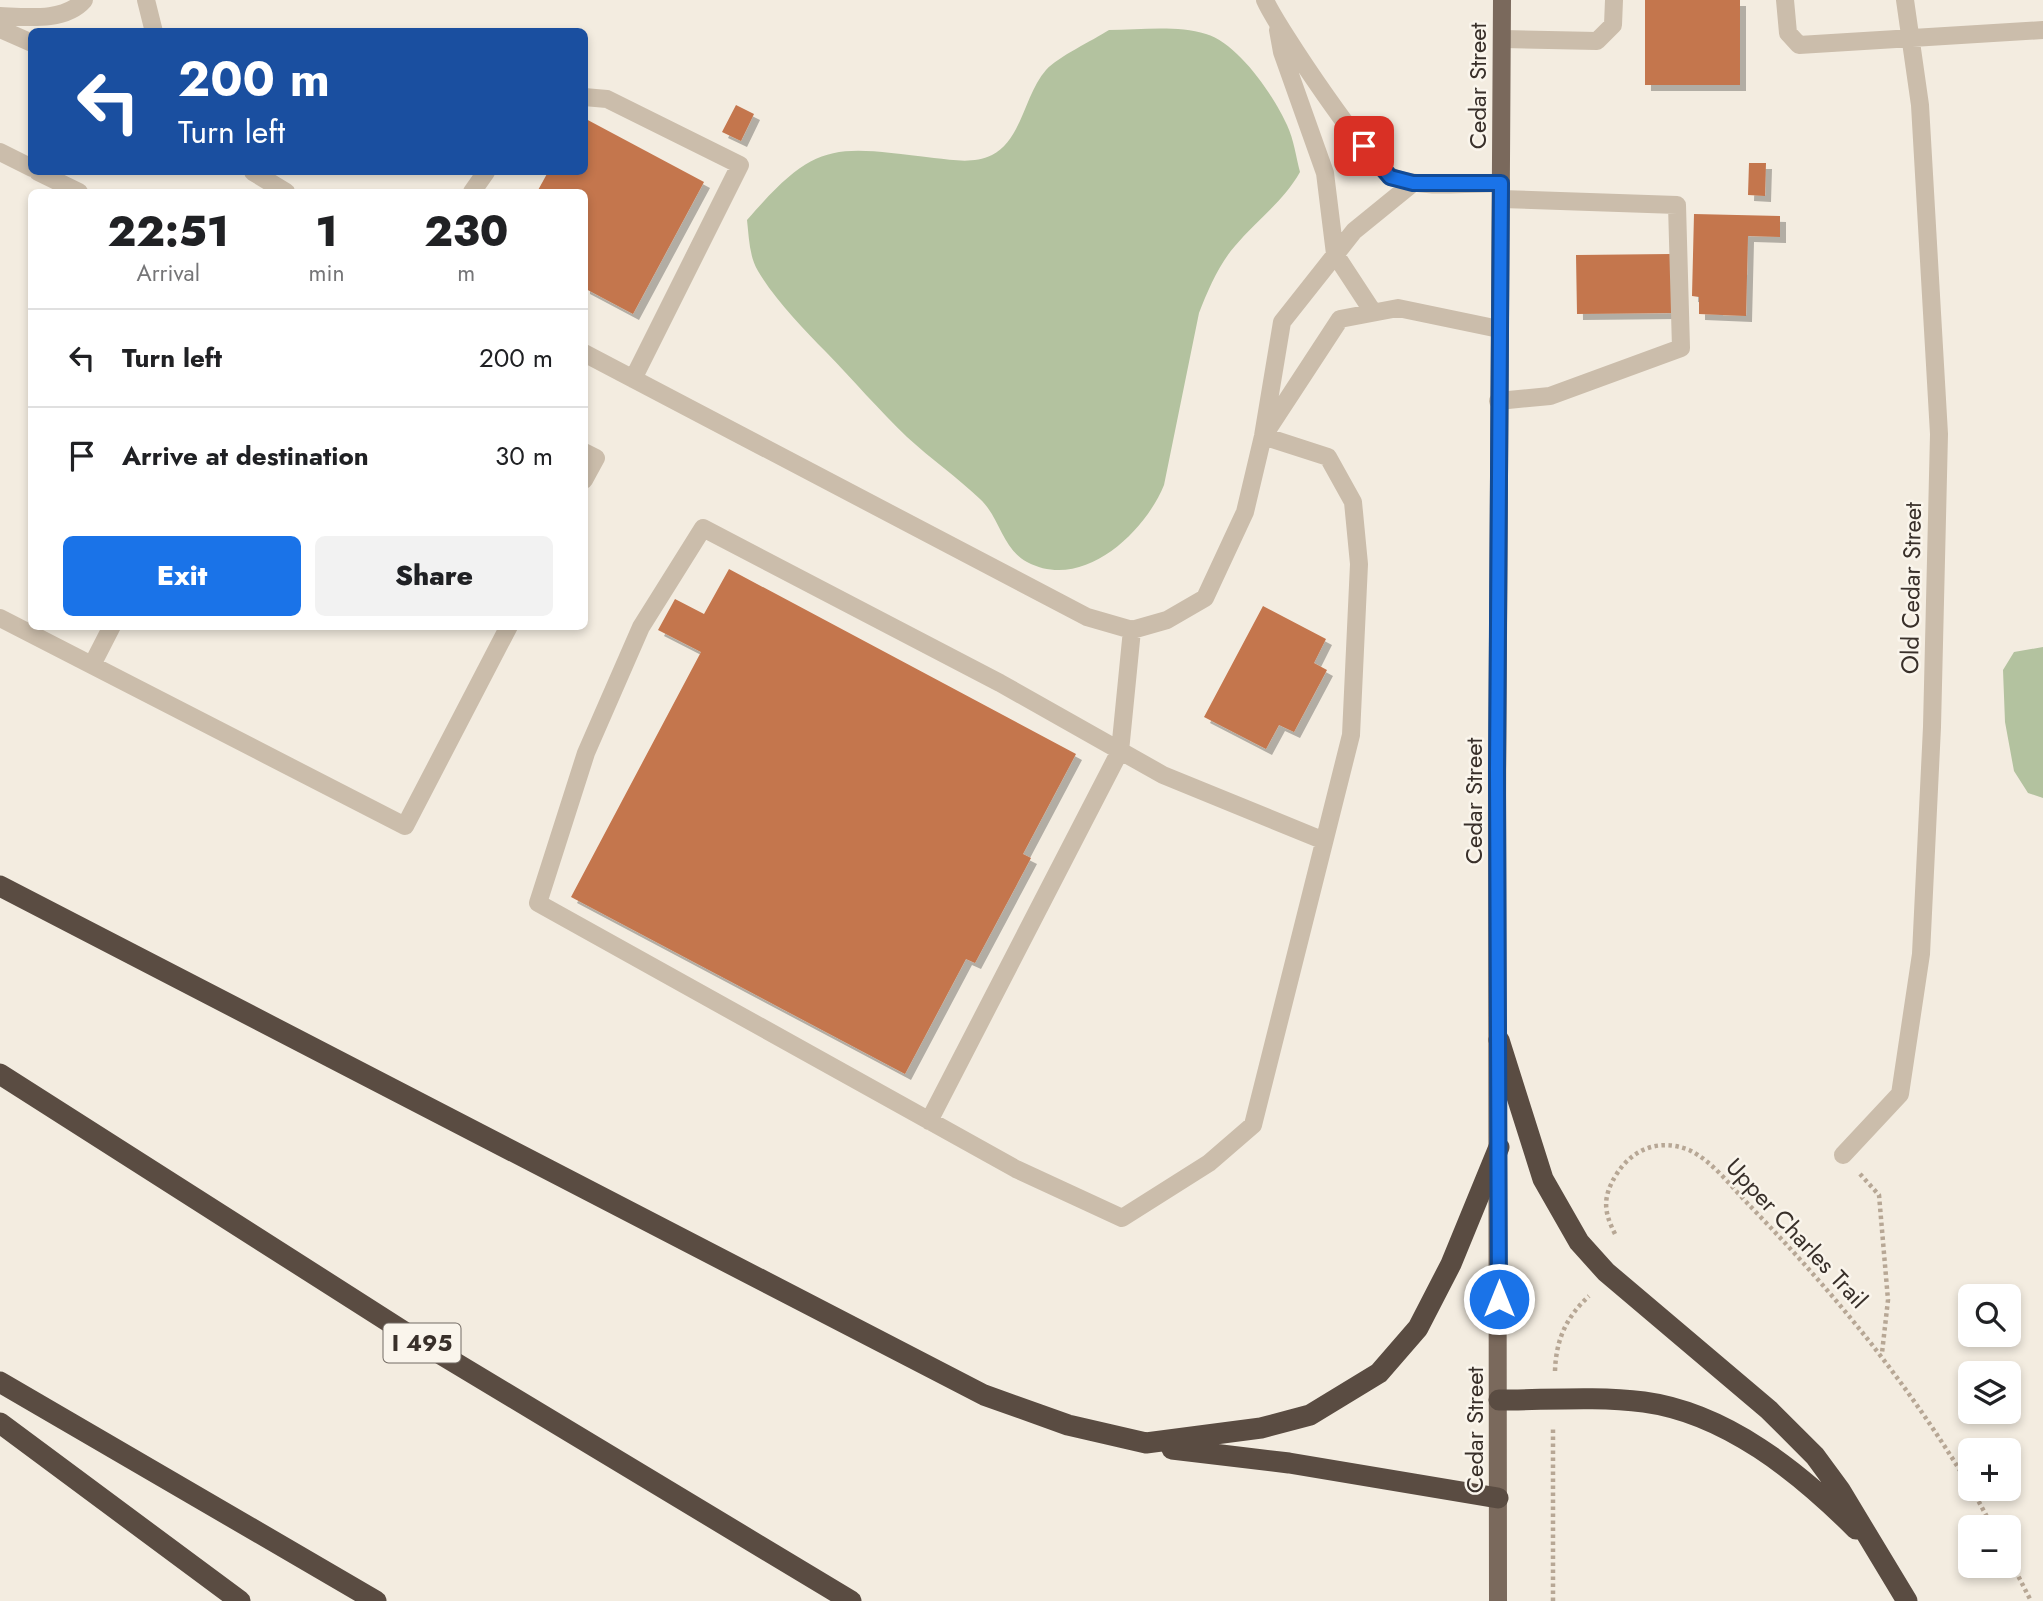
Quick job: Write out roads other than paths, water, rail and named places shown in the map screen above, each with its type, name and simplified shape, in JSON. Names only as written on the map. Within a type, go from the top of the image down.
[{"type":"highway","points":[[0,886],[984,1395],[1068,1425],[1146,1443],[1498,1498]]},
{"type":"highway","points":[[1499,1040],[1543,1179],[1579,1242],[1613,1278],[1793,1433],[1829,1473],[1908,1601]]},
{"type":"highway","name":"I 495","points":[[0,1074],[414,1338],[851,1601]]},
{"type":"highway","points":[[1146,1443],[1261,1428],[1310,1415],[1379,1373],[1418,1328],[1435,1300],[1499,1147]]},
{"type":"highway","points":[[0,1382],[376,1601]]},
{"type":"highway","points":[[1499,1400],[1628,1401],[1690,1415],[1737,1436],[1774,1459],[1829,1504],[1872,1546]]},
{"type":"highway","points":[[0,1423],[240,1601]]},
{"type":"main road","name":"Cedar Street","points":[[1499,1601],[1498,401],[1502,0]]},
{"type":"street","points":[[0,16],[46,17],[78,6],[84,0]]},
{"type":"street","points":[[146,0],[153,28]]},
{"type":"street","points":[[1265,0],[1277,23],[1376,163],[1390,177],[1413,183],[1677,205],[1681,348],[1549,396],[1498,401]]},
{"type":"street","points":[[1503,39],[1597,41],[1613,25],[1614,0]]},
{"type":"street","points":[[1785,0],[1788,33],[1800,45],[2043,30]]},
{"type":"street","name":"Old Cedar Street","points":[[1843,1156],[1900,1094],[1921,954],[1933,727],[1939,434],[1920,105],[1905,0]]},
{"type":"street","points":[[1277,23],[1282,52],[1325,173],[1335,254],[1373,312]]},
{"type":"street","points":[[0,29],[28,41]]},
{"type":"street","points":[[588,97],[607,99],[740,164],[633,379]]},
{"type":"street","points":[[0,152],[28,166]]},
{"type":"street","points":[[44,175],[73,189]]},
{"type":"street","points":[[258,175],[281,189]]},
{"type":"street","points":[[588,355],[1087,618],[1132,630],[1167,620],[1205,598],[1245,512],[1263,436],[1282,322],[1354,231],[1413,183]]},
{"type":"street","points":[[1263,436],[1340,319],[1398,308],[1499,329]]},
{"type":"street","points":[[1263,436],[1328,457],[1353,502],[1359,564],[1351,735],[1322,840],[1253,1125],[1209,1163],[1122,1219],[1016,1169],[538,903],[586,753],[641,628],[703,528],[1000,684],[1163,775],[1322,840]]},
{"type":"street","points":[[588,454],[596,458],[588,473]]},
{"type":"street","points":[[0,618],[405,826],[507,630]]},
{"type":"street","points":[[92,665],[110,630]]},
{"type":"street","points":[[929,1121],[1120,751],[1132,630]]}]
